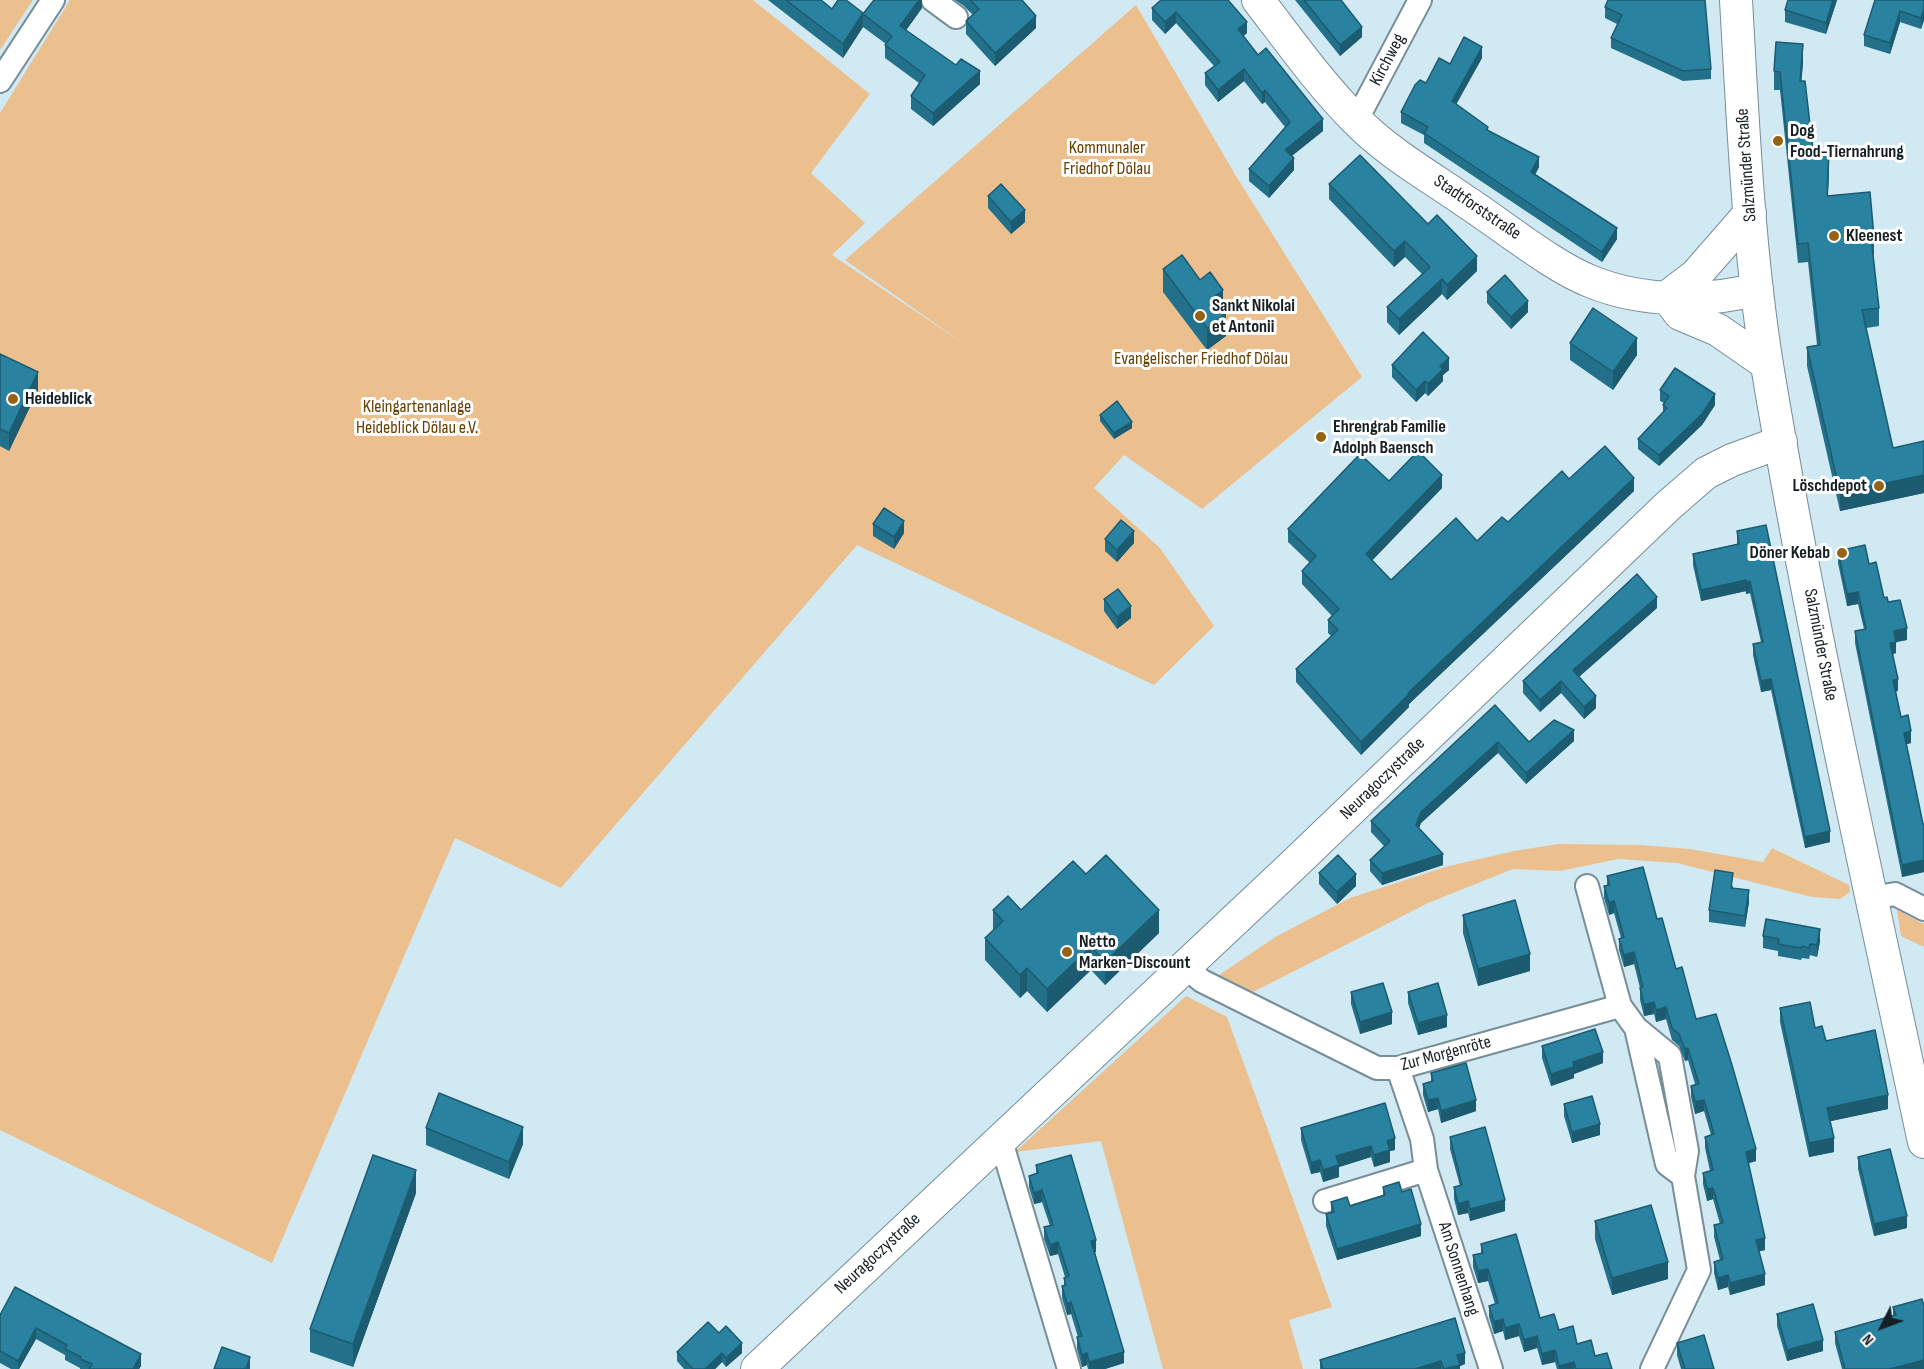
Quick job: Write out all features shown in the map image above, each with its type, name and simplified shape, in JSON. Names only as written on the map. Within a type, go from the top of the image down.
[{"type":"main road","name":"Stadtforststraße","points":[[1258,0],[1321,81],[1356,121],[1437,182],[1574,273],[1622,292],[1667,297],[1733,296],[1757,289]]},
{"type":"main road","name":"Salzmünder Straße","points":[[1736,0],[1750,213],[1767,364],[1872,898],[1924,1142]]},
{"type":"main road","points":[[1750,213],[1696,275],[1667,297],[1680,314],[1718,330],[1767,364]]},
{"type":"main road","name":"Neuragoczystraße","points":[[757,1369],[1001,1142],[1669,505],[1706,473],[1732,460],[1781,442]]},
{"type":"street","points":[[0,81],[53,0]]},
{"type":"street","points":[[933,0],[956,17]]},
{"type":"street","name":"Kirchweg","points":[[1356,121],[1419,0]]},
{"type":"street","points":[[1587,886],[1620,1006],[1636,1028],[1667,1164],[1683,1176],[1699,1270],[1655,1368]]},
{"type":"street","points":[[1872,898],[1895,894],[1924,909]]},
{"type":"street","name":"Zur Morgenröte","points":[[1185,967],[1202,981],[1377,1068],[1398,1068],[1620,1006]]},
{"type":"street","name":"Am Sonnenhang","points":[[1398,1068],[1422,1139],[1426,1170],[1491,1369]]},
{"type":"street","points":[[1001,1142],[1069,1369]]},
{"type":"street","points":[[1325,1201],[1426,1170]]},
{"type":"green space","points":[[0,0],[33,0],[0,50]]},
{"type":"green space","name":"Kleingartenanlage Heideblick Dölau e.V.","points":[[70,0],[753,0],[870,94],[811,173],[865,223],[832,255],[964,344],[845,260],[1136,5],[1236,176],[1362,377],[1202,509],[1124,455],[1094,488],[1160,548],[1214,626],[1154,685],[857,545],[561,888],[455,838],[272,1263],[0,1130],[0,113]]},
{"type":"green space","points":[[1558,844],[1640,845],[1690,849],[1763,862],[1772,848],[1849,885],[1850,892],[1840,899],[1812,897],[1677,863],[1618,859],[1560,871],[1513,869],[1428,903],[1253,992],[1219,975],[1277,936],[1350,898],[1445,867],[1514,851]]},
{"type":"green space","points":[[1897,910],[1924,924],[1924,947],[1901,936]]},
{"type":"green space","points":[[1186,996],[1227,1017],[1332,1307],[1289,1320],[1303,1369],[1163,1369],[1101,1141],[1015,1152]]},
{"type":"building","points":[[786,0],[821,0],[832,9],[838,0],[846,0],[863,13],[843,44]]},
{"type":"building","points":[[874,0],[919,0],[900,26],[956,65],[961,59],[980,71],[933,113],[911,96],[925,75],[885,45],[892,36],[863,14]]},
{"type":"building","points":[[970,0],[1022,0],[1036,16],[995,53],[966,21],[979,9]]},
{"type":"building","points":[[1161,0],[1228,0],[1247,22],[1238,29],[1258,55],[1266,48],[1323,119],[1285,150],[1294,158],[1269,186],[1249,169],[1290,122],[1265,90],[1262,93],[1244,69],[1218,90],[1205,73],[1220,62],[1176,12],[1165,22],[1152,8]]},
{"type":"building","points":[[1304,0],[1341,0],[1362,27],[1340,45]]},
{"type":"building","points":[[1608,0],[1705,0],[1711,69],[1683,71],[1611,38],[1622,15],[1605,7]]},
{"type":"building","points":[[1788,0],[1833,0],[1826,23],[1785,10]]},
{"type":"building","points":[[1875,0],[1924,0],[1924,8],[1921,18],[1900,11],[1890,43],[1864,35]]},
{"type":"building","points":[[1464,37],[1482,47],[1452,101],[1488,127],[1487,130],[1539,157],[1531,172],[1617,228],[1602,252],[1424,133],[1428,127],[1401,112],[1415,85],[1420,80],[1426,83],[1439,58],[1450,64]]},
{"type":"building","points":[[1776,42],[1803,44],[1800,81],[1805,81],[1813,150],[1829,151],[1827,196],[1870,192],[1874,237],[1871,237],[1879,308],[1862,310],[1893,448],[1924,441],[1924,475],[1840,493],[1807,347],[1820,345],[1808,243],[1798,244],[1780,72],[1774,71]]},
{"type":"building","points":[[1360,155],[1428,224],[1437,215],[1477,256],[1447,285],[1442,279],[1399,319],[1387,307],[1430,267],[1405,241],[1394,251],[1329,184]]},
{"type":"building","points":[[1001,184],[1025,210],[1011,222],[988,196]]},
{"type":"building","points":[[1182,255],[1200,280],[1210,272],[1223,290],[1214,297],[1226,313],[1207,328],[1163,269]]},
{"type":"building","points":[[1505,275],[1528,301],[1511,317],[1487,292]]},
{"type":"building","points":[[1593,308],[1637,338],[1613,372],[1570,343]]},
{"type":"building","points":[[1423,332],[1449,358],[1440,366],[1443,369],[1428,384],[1425,381],[1416,390],[1392,365]]},
{"type":"building","points":[[0,354],[38,372],[9,433],[0,429]]},
{"type":"building","points":[[1675,368],[1715,394],[1702,414],[1659,455],[1638,439],[1667,408],[1663,405],[1669,396],[1660,390]]},
{"type":"building","points":[[1117,401],[1132,422],[1114,433],[1100,415]]},
{"type":"building","points":[[1605,446],[1634,478],[1408,693],[1361,742],[1296,669],[1338,630],[1328,620],[1339,609],[1302,571],[1316,556],[1288,529],[1360,454],[1389,481],[1418,451],[1442,475],[1366,554],[1391,580],[1456,518],[1477,541],[1502,517],[1508,522],[1562,471],[1569,479]]},
{"type":"building","points":[[884,508],[904,521],[894,537],[873,524]]},
{"type":"building","points":[[1121,520],[1134,531],[1117,550],[1105,539]]},
{"type":"building","points":[[1766,525],[1830,831],[1805,837],[1771,679],[1761,681],[1753,644],[1763,642],[1750,581],[1701,590],[1693,554],[1739,544],[1737,531]]},
{"type":"building","points":[[1865,545],[1869,564],[1876,562],[1884,598],[1887,597],[1888,602],[1900,600],[1907,628],[1894,631],[1896,642],[1890,643],[1898,679],[1893,680],[1901,717],[1908,715],[1911,731],[1904,733],[1924,824],[1924,860],[1902,865],[1855,631],[1866,629],[1858,592],[1847,594],[1838,551]]},
{"type":"building","points":[[1637,574],[1657,597],[1573,670],[1596,696],[1584,707],[1561,681],[1540,700],[1523,681]]},
{"type":"building","points":[[1118,589],[1131,606],[1117,617],[1104,599]]},
{"type":"building","points":[[1495,705],[1529,742],[1554,720],[1574,730],[1526,773],[1498,742],[1421,812],[1416,825],[1443,854],[1382,873],[1370,860],[1390,841],[1371,821]]},
{"type":"building","name":"Netto Marken-Discount","points":[[1106,855],[1159,910],[1105,962],[1091,947],[1047,989],[1027,968],[1020,975],[985,938],[1003,921],[993,910],[1008,896],[1021,910],[1073,861],[1086,874]]},
{"type":"building","points":[[1338,855],[1356,874],[1337,892],[1319,873]]},
{"type":"building","points":[[1643,867],[1657,919],[1662,918],[1676,969],[1682,967],[1696,1019],[1716,1014],[1756,1149],[1746,1152],[1765,1238],[1756,1240],[1765,1274],[1730,1283],[1728,1275],[1718,1278],[1714,1262],[1723,1259],[1714,1225],[1723,1223],[1713,1188],[1707,1189],[1703,1173],[1713,1170],[1705,1137],[1714,1134],[1704,1100],[1695,1102],[1691,1086],[1699,1084],[1688,1048],[1685,1049],[1679,1034],[1672,1028],[1666,1007],[1656,1010],[1654,1002],[1644,1005],[1640,988],[1643,987],[1634,952],[1624,955],[1619,939],[1624,937],[1614,901],[1609,903],[1604,886],[1610,885],[1607,876]]},
{"type":"building","points":[[1715,870],[1733,873],[1731,888],[1749,890],[1745,916],[1709,910]]},
{"type":"building","points":[[1515,900],[1530,954],[1478,969],[1463,915]]},
{"type":"building","points":[[1766,919],[1820,929],[1817,945],[1810,944],[1809,948],[1802,946],[1801,948],[1778,944],[1779,939],[1763,936]]},
{"type":"building","points":[[1383,983],[1392,1012],[1360,1022],[1351,992]]},
{"type":"building","points":[[1438,983],[1447,1015],[1418,1023],[1408,992]]},
{"type":"building","points":[[1810,1002],[1815,1028],[1822,1026],[1826,1041],[1875,1030],[1888,1095],[1827,1108],[1834,1138],[1809,1143],[1780,1008]]},
{"type":"building","points":[[1595,1029],[1603,1052],[1573,1062],[1574,1067],[1551,1074],[1542,1046]]},
{"type":"building","points":[[1466,1063],[1476,1100],[1441,1111],[1438,1098],[1428,1100],[1423,1084],[1433,1081],[1431,1073]]},
{"type":"building","points":[[439,1093],[523,1127],[509,1162],[426,1128]]},
{"type":"building","points":[[1592,1096],[1600,1124],[1572,1132],[1564,1104]]},
{"type":"building","points":[[1385,1103],[1395,1138],[1387,1141],[1390,1150],[1374,1155],[1371,1146],[1336,1156],[1339,1165],[1323,1170],[1320,1160],[1311,1163],[1301,1128]]},
{"type":"building","points":[[1485,1127],[1505,1200],[1470,1209],[1468,1201],[1458,1204],[1454,1187],[1462,1185],[1450,1137]]},
{"type":"building","points":[[1890,1149],[1907,1216],[1874,1224],[1858,1157]]},
{"type":"building","points":[[373,1155],[416,1170],[353,1344],[310,1329]]},
{"type":"building","points":[[1071,1155],[1096,1240],[1091,1241],[1124,1352],[1089,1362],[1087,1353],[1082,1355],[1077,1337],[1082,1336],[1071,1302],[1067,1304],[1062,1286],[1066,1285],[1064,1278],[1069,1276],[1058,1242],[1050,1245],[1044,1227],[1053,1225],[1042,1190],[1034,1193],[1029,1176],[1038,1173],[1036,1165]]},
{"type":"building","points":[[1399,1182],[1402,1192],[1411,1189],[1421,1224],[1337,1249],[1326,1214],[1334,1212],[1331,1202],[1347,1197],[1350,1206],[1385,1195],[1383,1187]]},
{"type":"building","points":[[1651,1205],[1668,1262],[1612,1278],[1595,1221]]},
{"type":"building","points":[[1516,1234],[1540,1318],[1554,1314],[1559,1330],[1573,1326],[1577,1344],[1591,1340],[1595,1356],[1607,1353],[1612,1369],[1576,1369],[1574,1362],[1559,1366],[1555,1350],[1542,1354],[1537,1336],[1524,1340],[1519,1324],[1505,1328],[1503,1319],[1494,1322],[1489,1306],[1498,1303],[1488,1269],[1478,1271],[1473,1255],[1483,1253],[1481,1244]]},
{"type":"building","points":[[15,1287],[141,1354],[133,1369],[89,1369],[92,1364],[65,1349],[67,1345],[36,1328],[18,1361],[0,1351],[0,1315]]},
{"type":"building","points":[[1922,1299],[1924,1360],[1890,1369],[1845,1369],[1835,1332],[1896,1315],[1893,1307]]},
{"type":"building","points":[[1813,1304],[1823,1340],[1787,1350],[1777,1314]]},
{"type":"building","points":[[1455,1318],[1465,1353],[1457,1355],[1460,1365],[1444,1369],[1441,1361],[1415,1369],[1323,1369],[1320,1360]]},
{"type":"building","points":[[708,1322],[719,1333],[726,1326],[742,1343],[726,1358],[722,1353],[705,1369],[693,1369],[677,1352]]},
{"type":"building","points":[[1704,1335],[1714,1369],[1685,1369],[1677,1343]]},
{"type":"building","points":[[222,1347],[250,1357],[246,1369],[214,1369]]},
{"type":"place","name":"Dog Food-Tiernahrung","points":[[1778,141]]},
{"type":"place","name":"Kleenest","points":[[1834,236]]},
{"type":"place","name":"Sankt Nikolai et Antonii","points":[[1200,316]]},
{"type":"place","name":"Heideblick","points":[[13,399]]},
{"type":"place","name":"Ehrengrab Familie Adolph Baensch","points":[[1321,437]]},
{"type":"place","name":"Löschdepot","points":[[1879,486]]},
{"type":"place","name":"Döner Kebab","points":[[1842,553]]},
{"type":"place","name":"Netto Marken-Discount","points":[[1067,952]]},
{"type":"park label","name":"Kommunaler Friedhof Dölau","points":[[1107,158]]},
{"type":"park label","name":"Evangelischer Friedhof Dölau","points":[[1201,359]]}]
